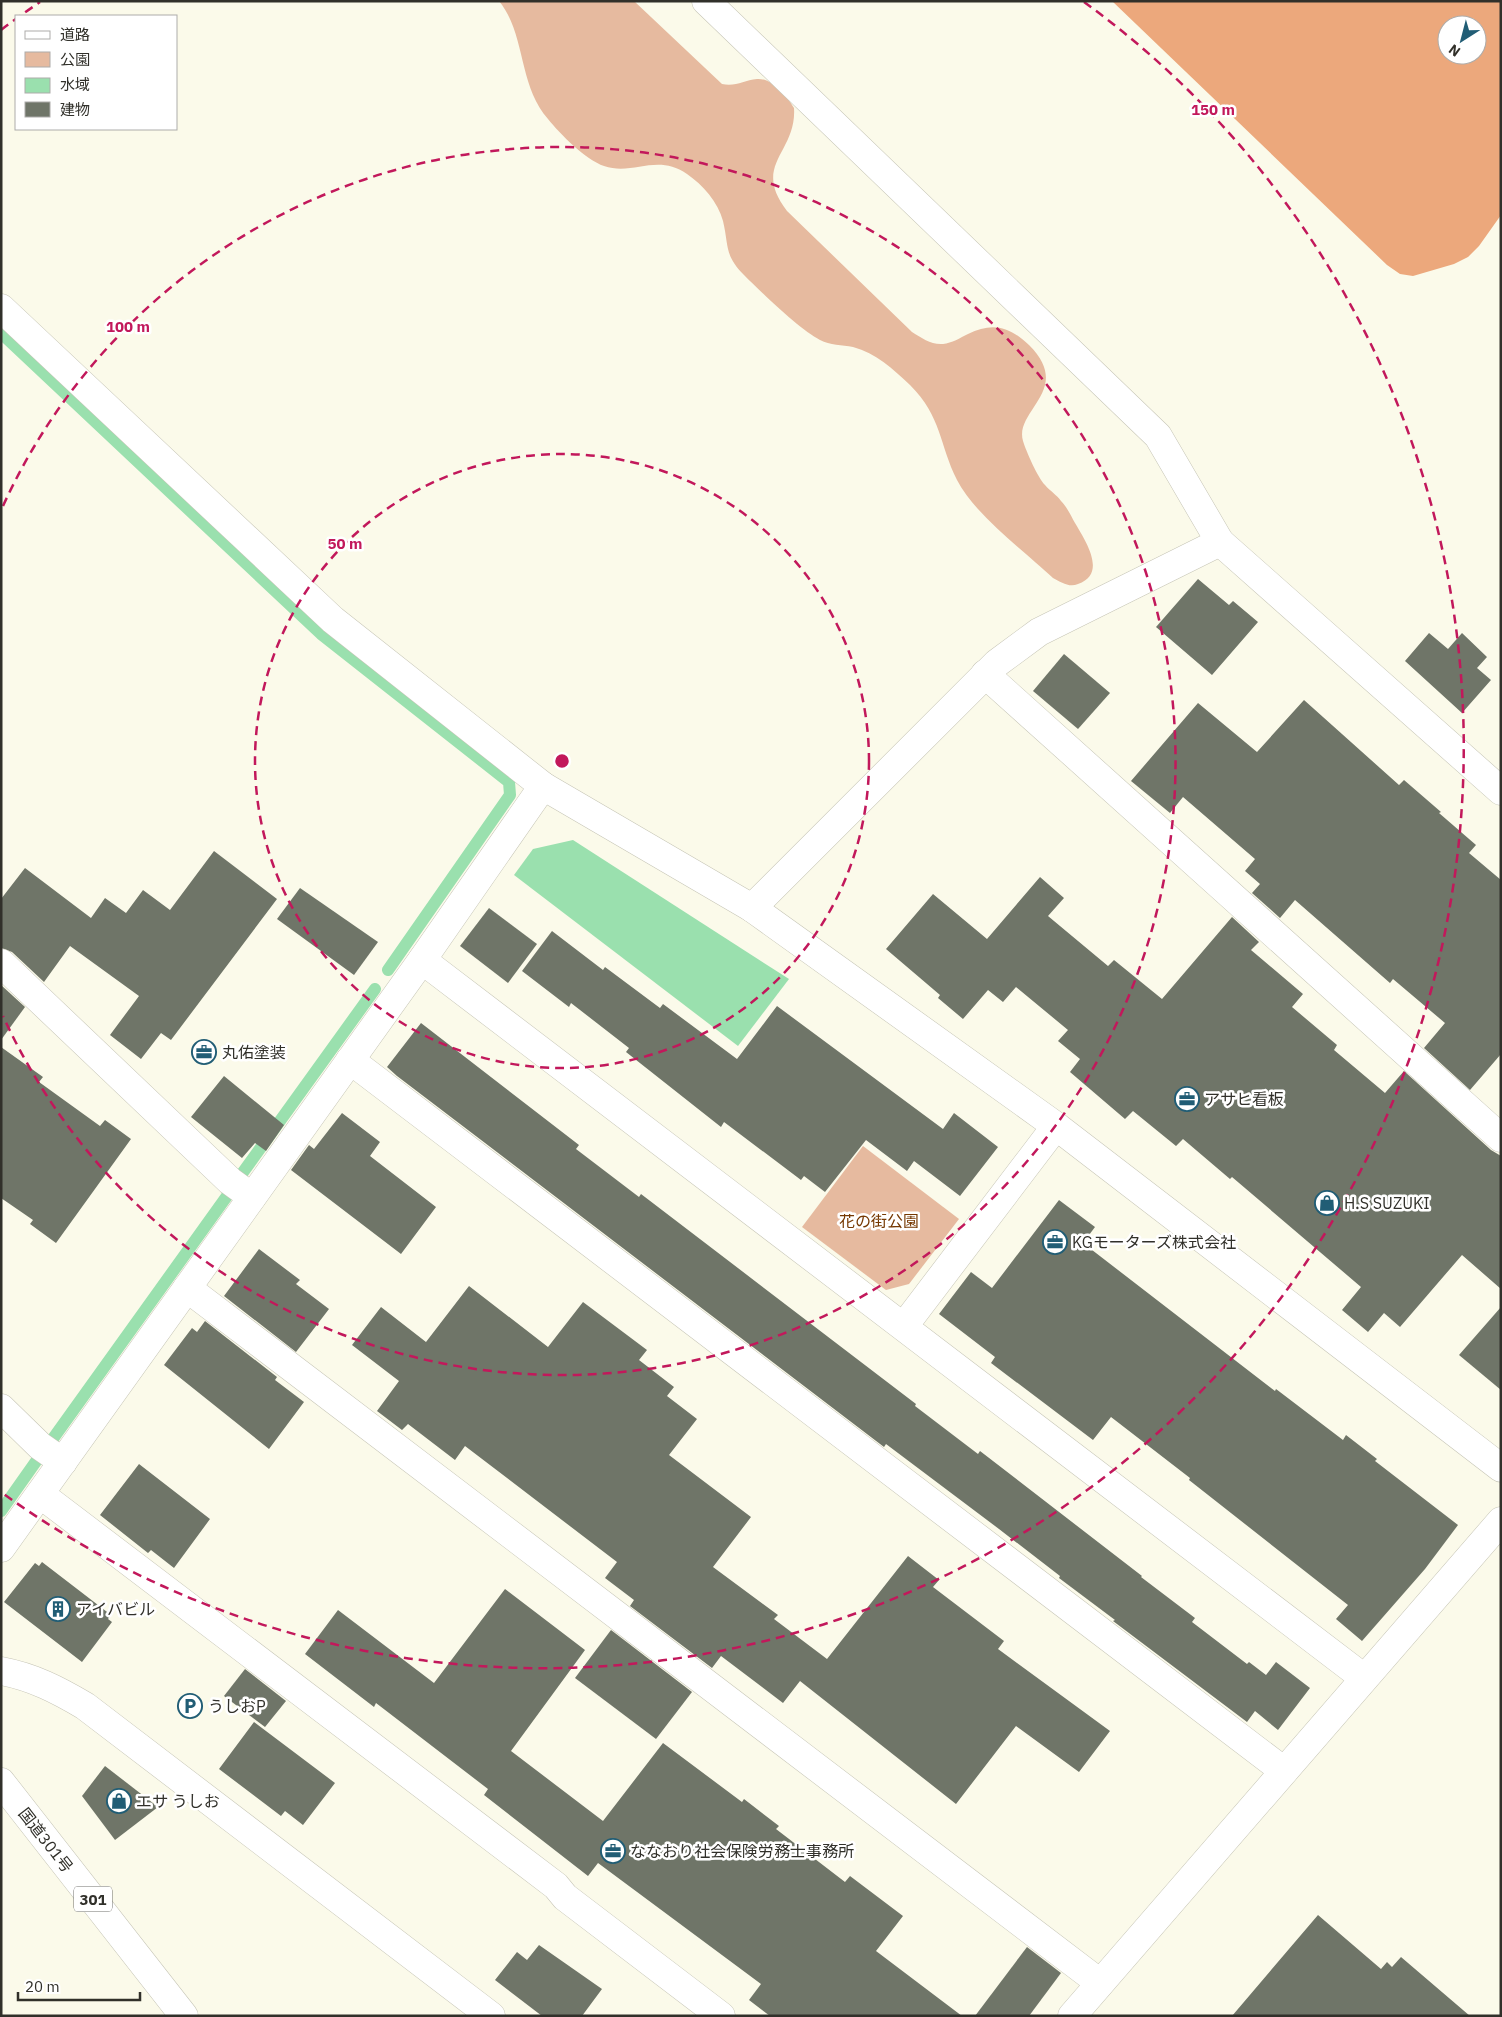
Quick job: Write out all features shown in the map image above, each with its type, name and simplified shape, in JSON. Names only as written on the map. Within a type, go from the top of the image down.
[{"type":"main road","points":[[706,1],[1158,436],[1220,542],[1501,791]]},
{"type":"main road","points":[[1,308],[333,620],[543,786],[752,908],[1056,1126],[1501,1468]]},
{"type":"main road","points":[[752,908],[985,674],[1017,646],[1039,632],[1220,542]]},
{"type":"main road","points":[[985,674],[1501,1138]]},
{"type":"main road","points":[[1,1548],[422,960],[543,786]]},
{"type":"main road","points":[[422,960],[1364,1678]]},
{"type":"main road","points":[[1,963],[230,1181],[252,1197]]},
{"type":"main road","points":[[350,1060],[1284,1771]]},
{"type":"main road","points":[[904,1326],[1056,1126]]},
{"type":"main road","points":[[187,1288],[1100,1983]]},
{"type":"main road","points":[[1,1408],[40,1446],[63,1462]]},
{"type":"main road","points":[[40,1494],[556,1886],[565,1897],[721,2016]]},
{"type":"main road","points":[[1072,2016],[1501,1521]]},
{"type":"main road","points":[[1,1671],[20,1674],[54,1687],[85,1706],[491,2016]]},
{"type":"main road","name":"国道301号","points":[[1,1782],[184,2016]]},
{"type":"green space","points":[[499,1],[634,1],[722,84],[732,85],[763,79],[779,89],[794,108],[793,123],[774,170],[773,181],[777,195],[787,211],[919,337],[943,344],[977,330],[993,327],[1000,328],[1022,339],[1041,361],[1046,375],[1045,387],[1026,419],[1023,441],[1039,477],[1065,506],[1084,538],[1092,556],[1093,565],[1092,573],[1087,579],[1078,584],[1071,585],[1053,578],[1001,532],[976,506],[957,480],[939,431],[928,408],[910,385],[897,373],[869,353],[853,347],[828,343],[812,335],[781,310],[744,275],[730,256],[723,221],[718,207],[709,194],[693,178],[676,168],[665,165],[625,169],[604,166],[589,158],[566,139],[538,106],[526,75],[514,29],[508,14]]},
{"type":"green space","name":"花の街公園","points":[[863,1146],[959,1219],[909,1284],[886,1290],[802,1227]]},
{"type":"shaded area","points":[[1112,1],[1501,1],[1501,215],[1479,246],[1468,257],[1454,264],[1413,276],[1400,274],[1387,265]]},
{"type":"water","points":[[573,840],[789,979],[738,1046],[514,875],[533,849]]},
{"type":"building","points":[[1198,579],[1229,605],[1233,601],[1258,622],[1212,675],[1156,627]]},
{"type":"building","points":[[1429,633],[1448,649],[1462,633],[1487,657],[1477,668],[1491,680],[1462,713],[1405,661]]},
{"type":"building","points":[[1064,654],[1110,693],[1078,729],[1033,691]]},
{"type":"building","points":[[1304,700],[1399,785],[1404,780],[1441,812],[1439,813],[1476,845],[1469,853],[1501,880],[1501,1054],[1470,1090],[1424,1048],[1445,1023],[1393,979],[1390,983],[1295,900],[1280,918],[1252,893],[1260,884],[1245,871],[1255,859],[1183,797],[1170,813],[1131,781],[1198,703],[1257,752]]},
{"type":"building","points":[[214,851],[277,899],[171,1040],[161,1033],[141,1059],[110,1035],[139,996],[70,946],[44,982],[12,952],[1,948],[1,899],[25,868],[91,918],[105,898],[126,913],[143,890],[170,910]]},
{"type":"building","points":[[1040,877],[1064,898],[1048,916],[1108,966],[1114,960],[1162,999],[1232,917],[1259,942],[1251,950],[1303,994],[1292,1007],[1337,1045],[1334,1050],[1385,1093],[1404,1071],[1491,1150],[1501,1156],[1501,1289],[1462,1255],[1400,1327],[1384,1313],[1368,1332],[1342,1310],[1361,1287],[1232,1177],[1230,1179],[1183,1139],[1176,1146],[1133,1111],[1125,1119],[1070,1072],[1080,1059],[1058,1041],[1068,1030],[1016,987],[1003,1002],[988,990],[963,1019],[938,998],[940,995],[886,949],[933,894],[987,939]]},
{"type":"building","points":[[300,888],[378,942],[354,975],[277,919]]},
{"type":"building","points":[[489,908],[537,944],[508,983],[460,946]]},
{"type":"building","points":[[552,931],[603,970],[605,967],[660,1008],[663,1004],[737,1059],[777,1006],[943,1129],[954,1113],[998,1147],[960,1196],[914,1161],[907,1171],[866,1140],[825,1192],[804,1176],[801,1180],[724,1122],[721,1127],[626,1052],[629,1048],[571,1003],[569,1007],[522,971]]},
{"type":"building","points":[[1,985],[25,1007],[1,1040]]},
{"type":"building","points":[[421,1023],[579,1145],[576,1149],[639,1197],[641,1194],[916,1404],[915,1406],[978,1454],[980,1451],[1142,1576],[1195,1618],[1192,1622],[1247,1664],[1249,1662],[1266,1675],[1276,1662],[1310,1688],[1278,1730],[1255,1711],[1247,1722],[1113,1621],[1115,1620],[1059,1578],[1060,1576],[999,1529],[886,1444],[884,1447],[397,1076],[387,1067]]},
{"type":"building","points":[[1,1047],[43,1077],[39,1082],[100,1126],[105,1120],[131,1139],[56,1243],[30,1224],[33,1220],[1,1198]]},
{"type":"building","points":[[224,1076],[284,1125],[266,1151],[255,1143],[242,1158],[191,1117]]},
{"type":"building","points":[[342,1113],[380,1142],[370,1156],[436,1207],[401,1254],[291,1170],[309,1145],[314,1149]]},
{"type":"building","points":[[1059,1200],[1095,1227],[1083,1243],[1275,1391],[1276,1389],[1343,1440],[1346,1435],[1377,1459],[1375,1461],[1458,1525],[1425,1569],[1362,1641],[1336,1619],[1348,1605],[1189,1480],[1190,1478],[1111,1417],[1093,1440],[991,1363],[995,1357],[939,1314],[971,1272],[992,1288]]},
{"type":"building","points":[[259,1249],[300,1280],[296,1284],[329,1309],[296,1352],[224,1296]]},
{"type":"building","points":[[469,1286],[548,1347],[583,1302],[647,1350],[639,1360],[674,1387],[667,1396],[697,1419],[669,1455],[751,1517],[713,1567],[778,1615],[774,1619],[827,1659],[908,1556],[939,1580],[933,1587],[1004,1641],[998,1649],[1110,1731],[1079,1772],[1016,1726],[956,1804],[800,1681],[783,1703],[721,1656],[712,1668],[630,1606],[634,1600],[605,1578],[617,1562],[465,1446],[455,1460],[408,1424],[402,1430],[377,1411],[399,1381],[352,1345],[381,1307],[426,1342]]},
{"type":"building","points":[[1501,1307],[1501,1390],[1459,1355]]},
{"type":"building","points":[[205,1321],[277,1377],[275,1380],[304,1402],[269,1449],[164,1365],[192,1328],[197,1332]]},
{"type":"building","points":[[139,1464],[210,1519],[174,1568],[151,1550],[148,1553],[100,1515]]},
{"type":"building","name":"アイバビル","points":[[42,1562],[111,1615],[108,1619],[112,1622],[82,1662],[4,1602],[35,1563],[39,1566]]},
{"type":"building","points":[[505,1589],[585,1650],[511,1751],[603,1821],[663,1743],[742,1802],[744,1799],[779,1826],[776,1829],[845,1882],[850,1876],[903,1916],[876,1951],[962,2016],[770,2016],[749,2000],[761,1984],[598,1863],[588,1876],[484,1795],[488,1789],[376,1703],[374,1707],[305,1654],[338,1610],[434,1683]]},
{"type":"building","points":[[611,1630],[692,1692],[656,1739],[575,1678]]},
{"type":"building","points":[[245,1669],[286,1701],[265,1727],[224,1696]]},
{"type":"building","points":[[254,1722],[335,1783],[303,1825],[285,1811],[281,1816],[219,1769]]},
{"type":"building","name":"エサ うしお","points":[[105,1766],[158,1807],[115,1840],[82,1796]]},
{"type":"building","points":[[1318,1915],[1381,1969],[1387,1962],[1392,1967],[1401,1957],[1470,2016],[1232,2016]]},
{"type":"building","points":[[539,1945],[602,1989],[582,2016],[542,2016],[495,1980],[517,1952],[527,1960]]},
{"type":"building","points":[[1027,1947],[1061,1973],[1029,2016],[975,2016]]},
{"type":"waterway","points":[[1,333],[321,634],[509,782],[510,795],[388,970]]},
{"type":"waterway","points":[[241,1175],[375,989]]},
{"type":"waterway","points":[[52,1440],[227,1196]]},
{"type":"waterway","points":[[1,1511],[37,1460]]},
{"type":"place","name":"丸佑塗装","points":[[204,1052]]},
{"type":"place","name":"アサヒ看板","points":[[1187,1099]]},
{"type":"place","name":"H.S SUZUKI","points":[[1327,1203]]},
{"type":"place","name":"KGモーターズ株式会社","points":[[1055,1242]]},
{"type":"place","name":"アイバビル","points":[[58,1609]]},
{"type":"place","name":"うしおP","points":[[190,1706]]},
{"type":"place","name":"エサ うしお","points":[[119,1801]]},
{"type":"place","name":"ななおり社会保険労務士事務所","points":[[613,1851]]}]
